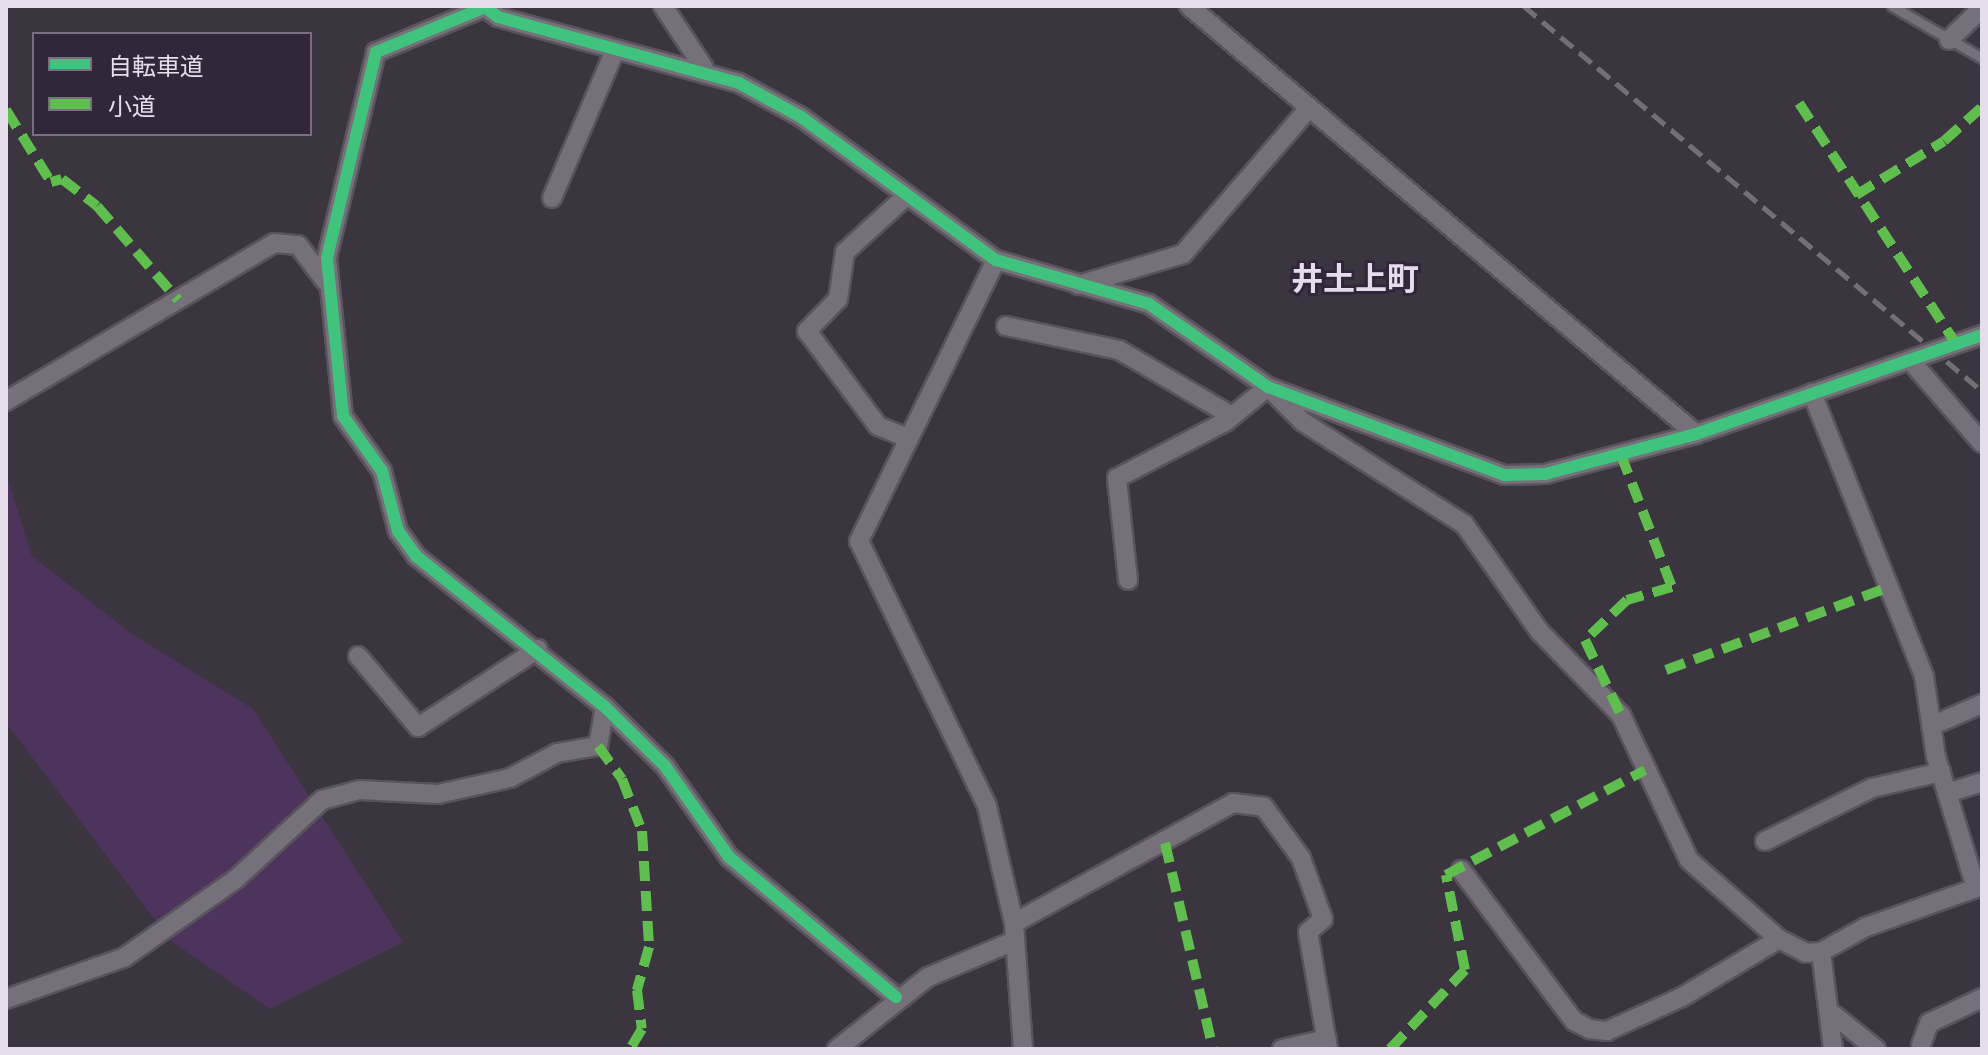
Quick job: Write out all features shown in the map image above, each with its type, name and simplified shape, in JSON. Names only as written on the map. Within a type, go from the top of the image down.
[{"type":"street","points":[[663,6],[704,68]]},
{"type":"street","points":[[1189,6],[1696,434]]},
{"type":"street","points":[[896,997],[729,857],[665,766],[605,707],[538,649],[405,544],[391,490],[343,416],[326,282],[376,52],[483,7],[615,50],[704,68],[801,117],[903,199],[996,260],[1149,304],[1268,387],[1303,422],[1464,524],[1540,632],[1621,715],[1689,860],[1779,939],[1806,953],[1821,952],[1866,927],[1979,887],[1941,772],[1924,676],[1812,393]]},
{"type":"street","points":[[1949,40],[1982,8]]},
{"type":"street","points":[[552,198],[615,50]]},
{"type":"street","points":[[1078,285],[1183,254],[1309,108]]},
{"type":"street","points":[[903,199],[845,252],[838,299],[807,331],[878,426],[907,438]]},
{"type":"street","points":[[6,401],[274,243],[298,245],[326,282]]},
{"type":"street","points":[[996,260],[859,541],[987,806],[1014,932],[1023,1049]]},
{"type":"street","points":[[1006,326],[1119,350],[1232,416]]},
{"type":"street","points":[[1268,387],[1504,475],[1545,474],[1696,434],[1982,335]]},
{"type":"street","points":[[1910,360],[1982,443]]},
{"type":"street","points":[[1128,580],[1117,478],[1232,416],[1268,387]]},
{"type":"street","points":[[358,656],[418,727],[538,649]]},
{"type":"street","points":[[1931,726],[1982,704]]},
{"type":"street","points":[[6,999],[125,957],[236,879],[322,800],[360,790],[438,794],[510,778],[557,753],[598,746],[605,707]]},
{"type":"street","points":[[1765,841],[1872,788],[1941,772]]},
{"type":"street","points":[[1947,793],[1982,782]]},
{"type":"street","points":[[837,1049],[896,997],[1014,932],[1233,803],[1264,807],[1301,858],[1323,919],[1308,932],[1328,1044],[1282,1049]]},
{"type":"street","points":[[1461,870],[1574,1021],[1590,1029],[1607,1031],[1682,997],[1779,939]]},
{"type":"street","points":[[1821,952],[1834,1015],[1833,1049]]},
{"type":"street","points":[[1917,1048],[1936,1018],[1982,998]]},
{"type":"street","points":[[1834,1015],[1876,1049]]},
{"type":"lane","points":[[1892,6],[1982,58]]},
{"type":"shaded area","points":[[6,473],[32,556],[132,634],[253,709],[403,942],[270,1009],[171,941],[6,723]]},
{"type":"railway","points":[[1524,6],[1982,391]]},
{"type":"marked path","points":[[1799,103],[1956,344]]},
{"type":"marked path","points":[[1856,195],[1944,141],[1982,107]]},
{"type":"marked path","points":[[6,110],[51,182],[62,179],[97,206],[178,300]]},
{"type":"marked path","points":[[1621,455],[1672,587],[1627,600],[1585,640],[1621,715]]},
{"type":"marked path","points":[[1666,670],[1887,588]]},
{"type":"marked path","points":[[598,746],[622,779],[642,831],[649,947],[637,990],[642,1029],[630,1049]]},
{"type":"marked path","points":[[1390,1049],[1465,970],[1446,875],[1645,770]]},
{"type":"marked path","points":[[1165,843],[1213,1049]]},
{"type":"cycle path","points":[[483,6],[498,17],[739,83],[801,117],[996,260],[1149,304],[1268,387],[1504,475],[1545,474],[1696,434],[1982,335]]},
{"type":"cycle path","points":[[483,8],[376,52],[327,258],[343,416],[382,471],[398,531],[416,556],[605,707],[665,766],[729,857],[896,997]]},
{"type":"district","name":"井土上町","points":[[1355,279]]}]
